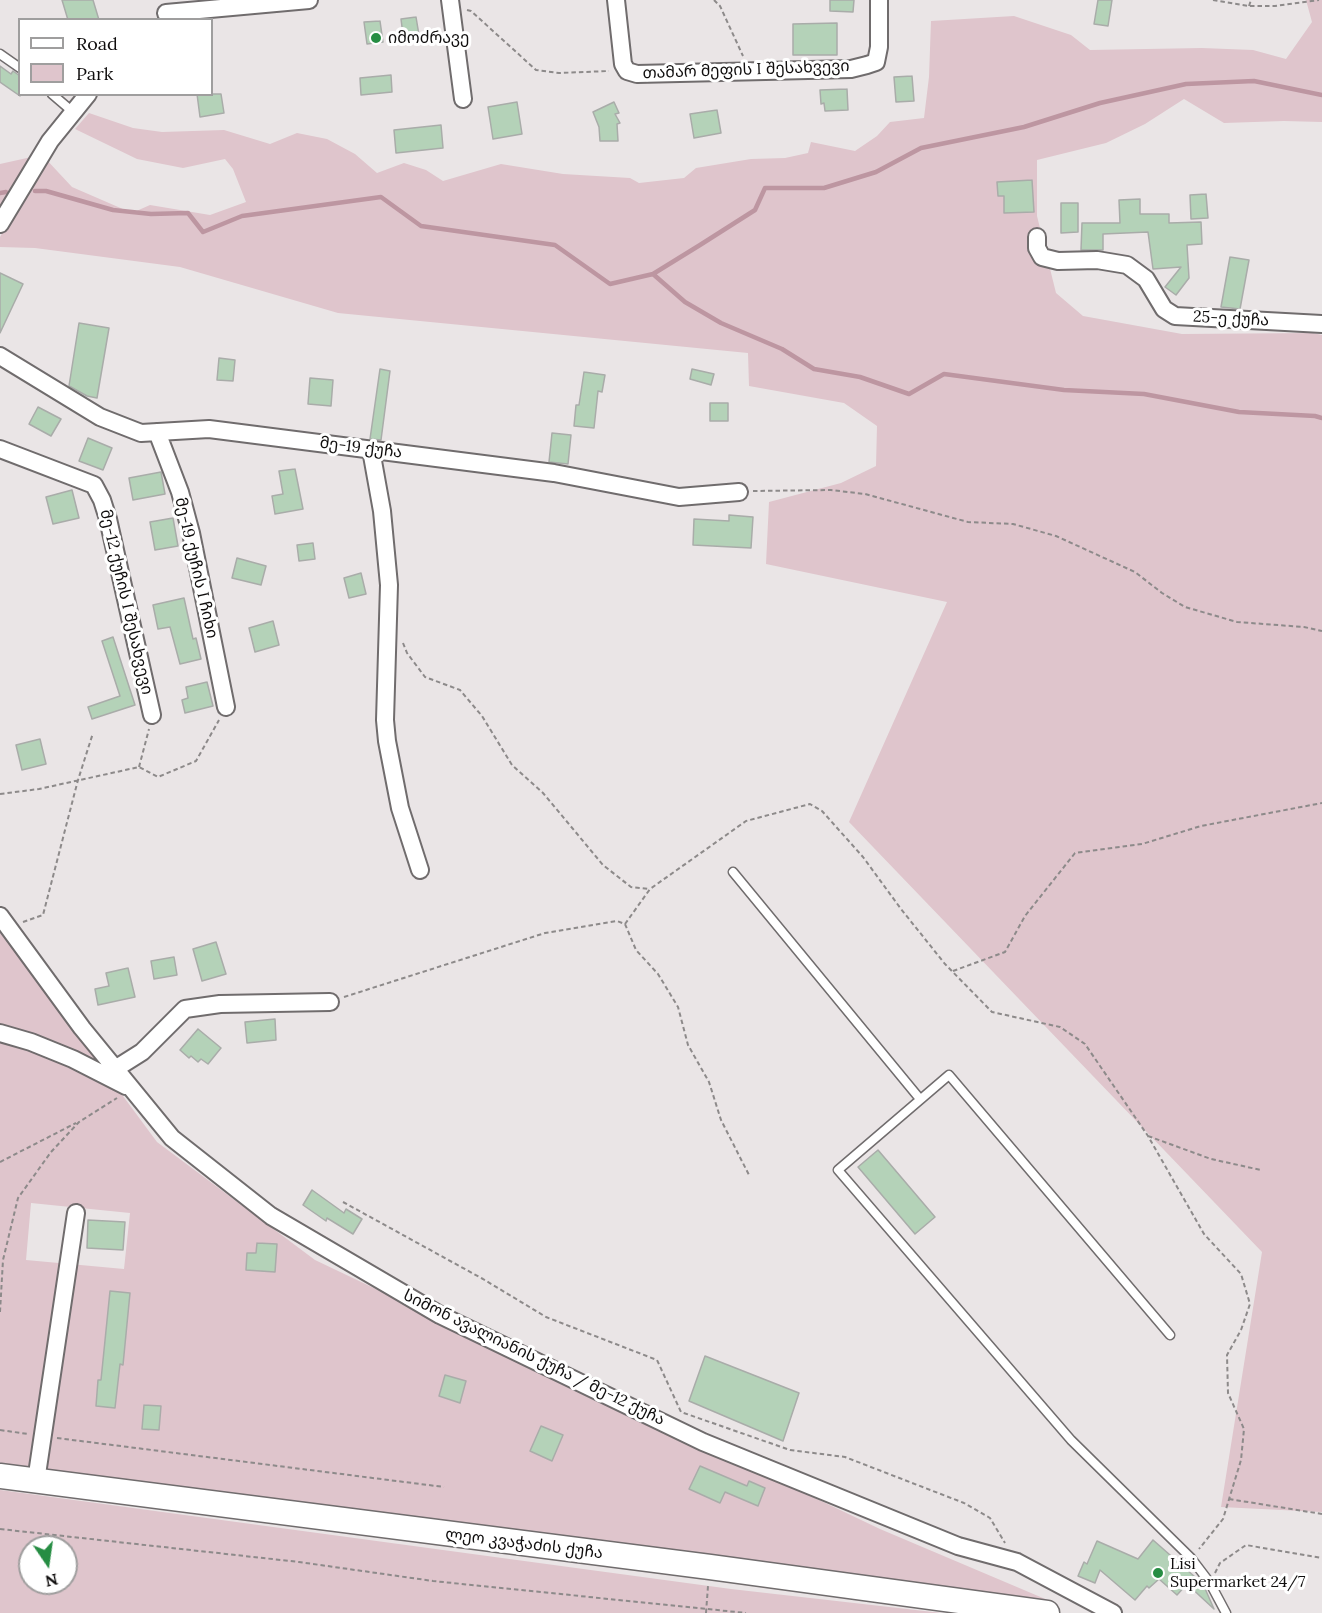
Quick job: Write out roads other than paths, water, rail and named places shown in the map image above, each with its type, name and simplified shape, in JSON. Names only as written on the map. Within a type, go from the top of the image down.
[{"type":"main road","name":"ლეო კვაჭაძის ქუჩა","points":[[0,1476],[1047,1613]]},
{"type":"street","points":[[163,16],[180,0]]},
{"type":"street","points":[[163,16],[309,0]]},
{"type":"street","name":"თამარ მეფის I შესახვევი","points":[[616,0],[623,64],[627,71],[637,74],[851,69],[876,62],[879,46],[879,0]]},
{"type":"street","points":[[451,4],[463,99]]},
{"type":"street","points":[[0,224],[50,141],[86,96]]},
{"type":"street","name":"25-ე ქუჩა","points":[[1037,237],[1037,248],[1042,257],[1058,261],[1097,260],[1127,265],[1146,279],[1164,309],[1175,316],[1322,324]]},
{"type":"street","name":"მე-19 ქუჩა","points":[[0,356],[100,417],[141,433],[209,429],[554,473],[679,497],[739,492]]},
{"type":"street","name":"მე-19 ქუჩის I ჩიხი","points":[[157,432],[180,492],[191,533],[226,707]]},
{"type":"street","name":"მე-12 ქუჩის I შესახვევი","points":[[0,449],[94,485],[108,519],[152,715]]},
{"type":"street","points":[[371,450],[382,511],[389,585],[385,720],[387,741],[400,808],[420,870]]},
{"type":"street","name":"სიმონ ავალიანის ქუჩა / მე-12 ქუჩა","points":[[4,922],[82,1028],[172,1138],[271,1216],[440,1315],[703,1442],[958,1546],[1017,1562],[1113,1613]]},
{"type":"street","points":[[116,1069],[142,1052],[185,1009],[220,1004],[330,1002]]},
{"type":"street","points":[[0,1033],[31,1042],[73,1059],[132,1089]]},
{"type":"street","points":[[36,1481],[76,1213]]},
{"type":"lane","points":[[0,54],[18,67]]},
{"type":"lane","points":[[54,96],[74,112]]},
{"type":"lane","points":[[733,872],[920,1099]]},
{"type":"lane","points":[[1170,1335],[949,1075],[838,1170],[1071,1440],[1191,1558],[1210,1583],[1226,1613]]},
{"type":"waterway","points":[[35,191],[46,191],[113,210],[151,214],[188,213],[203,232],[242,216],[381,197],[421,226],[555,245],[610,284],[653,274],[700,245],[755,210],[765,188],[824,188],[876,172],[921,148],[1024,127],[1100,103],[1186,84],[1254,81],[1322,95]]},
{"type":"waterway","points":[[0,193],[6,192]]},
{"type":"waterway","points":[[653,274],[685,302],[721,323],[782,349],[814,369],[860,377],[909,394],[944,374],[1064,390],[1144,394],[1239,412],[1322,418]]},
{"type":"place","name":"იმოძრავე","points":[[376,38]]},
{"type":"place","name":"Lisi Supermarket 24/7","points":[[1158,1573]]}]
